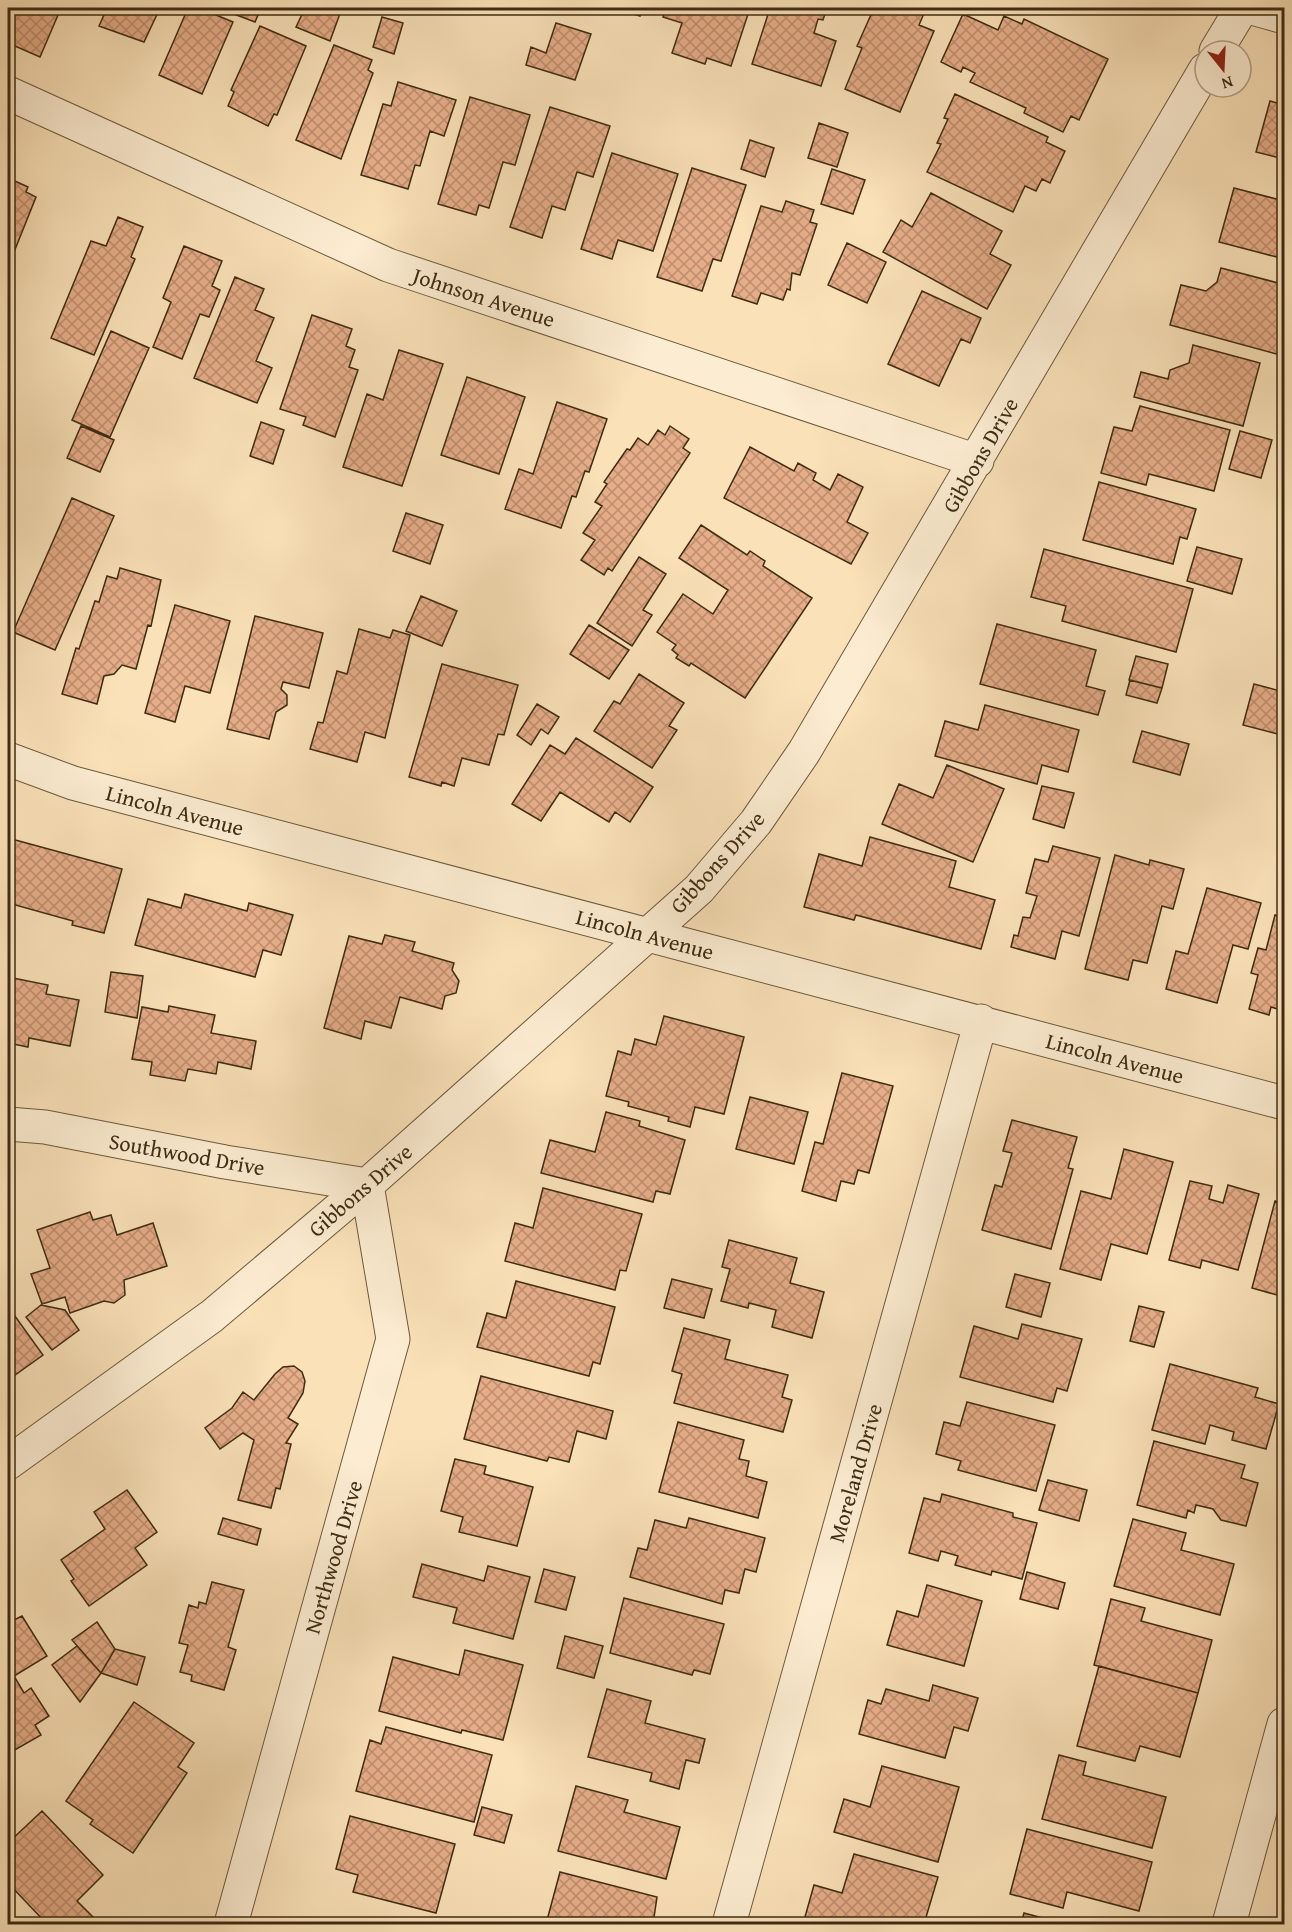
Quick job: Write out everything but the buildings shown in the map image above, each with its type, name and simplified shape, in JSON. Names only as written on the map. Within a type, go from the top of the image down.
[{"type":"street","points":[[1223,39],[1242,8]]},
{"type":"street","points":[[1252,8],[1284,17]]},
{"type":"street","name":"Gibbons Drive","points":[[8,1463],[212,1316],[368,1185],[699,889],[756,822],[804,752],[1193,91]]},
{"type":"street","name":"Johnson Avenue","points":[[8,93],[388,265],[977,461]]},
{"type":"street","name":"Lincoln Avenue","points":[[8,759],[85,786],[981,1021],[1284,1103]]},
{"type":"street","name":"Moreland Drive","points":[[729,1924],[981,1021]]},
{"type":"street","name":"Southwood Drive","points":[[8,1124],[45,1127],[225,1162],[368,1185]]},
{"type":"street","name":"Northwood Drive","points":[[235,1924],[393,1339],[368,1185]]},
{"type":"street","points":[[1229,1924],[1284,1724]]}]
